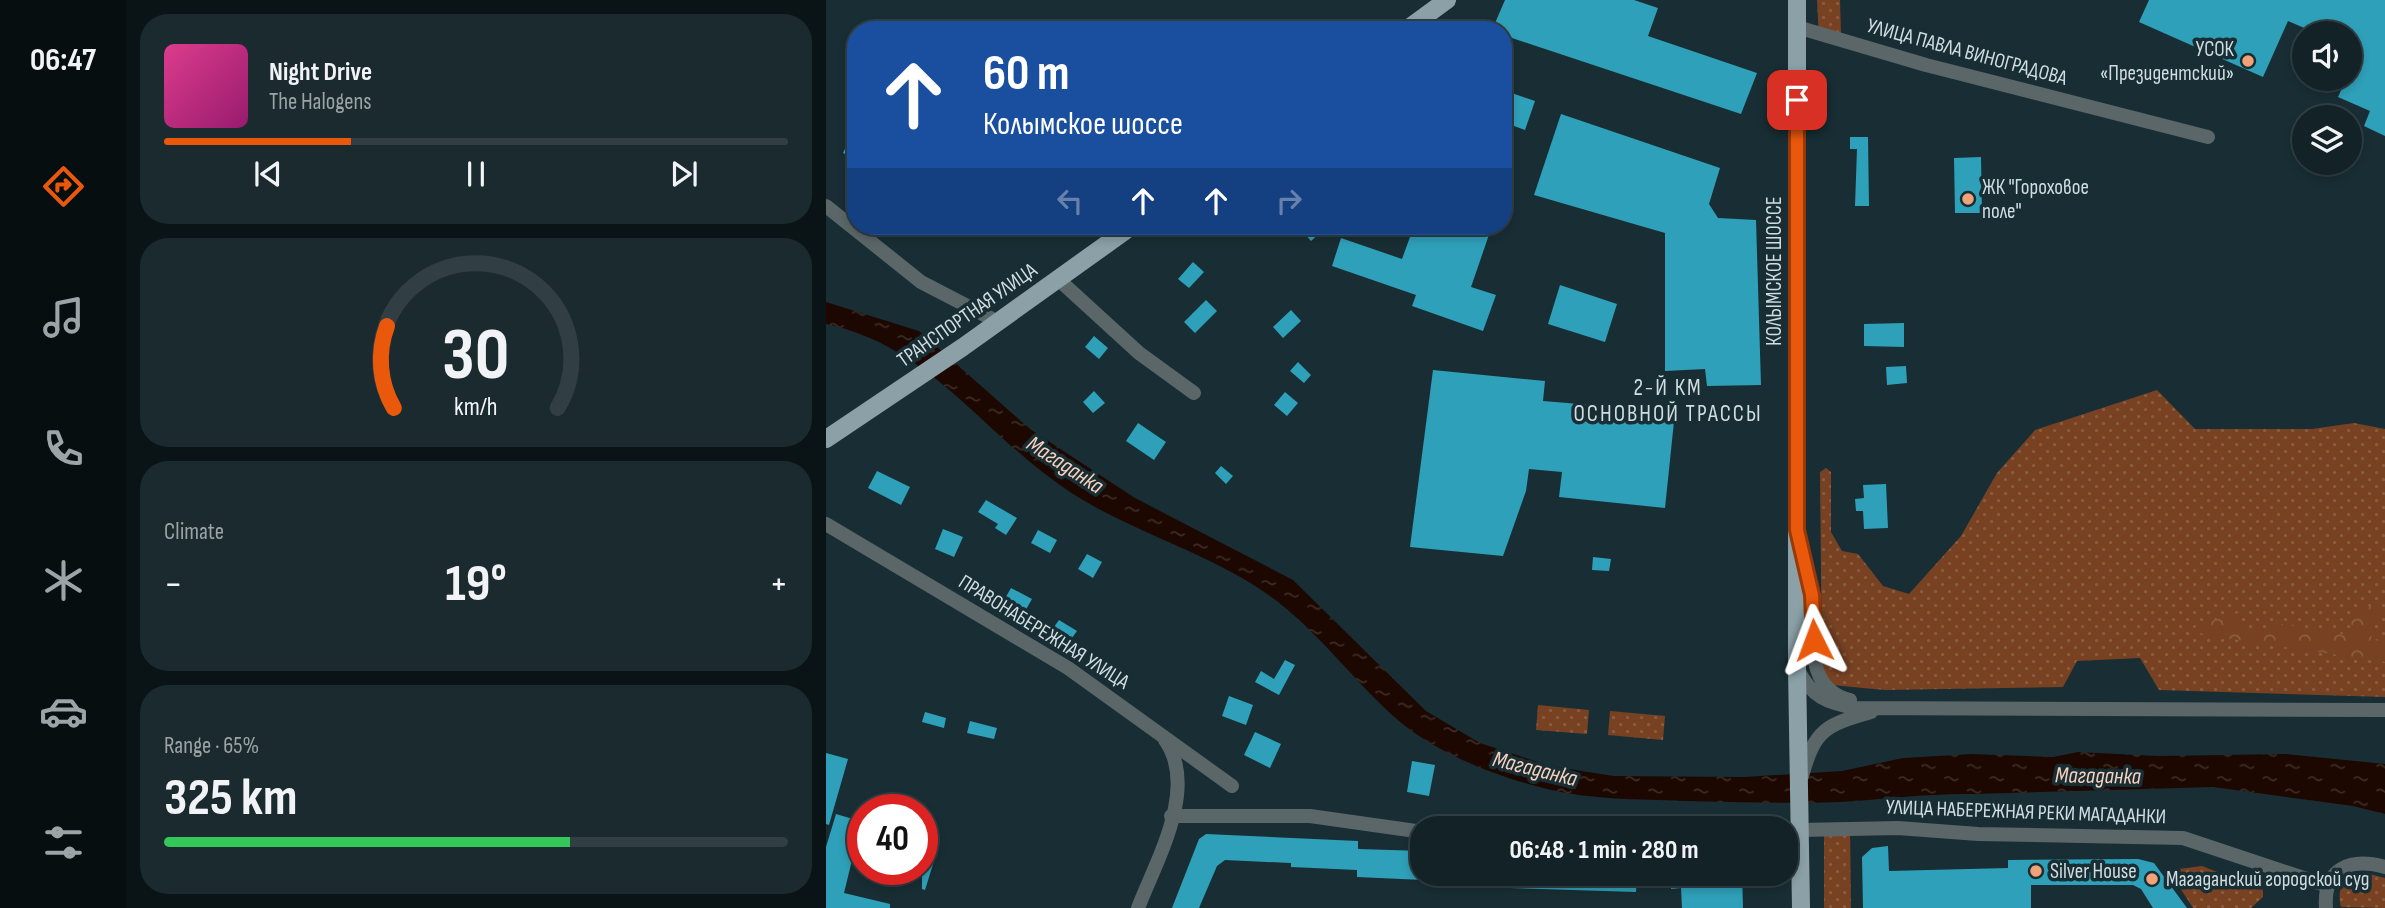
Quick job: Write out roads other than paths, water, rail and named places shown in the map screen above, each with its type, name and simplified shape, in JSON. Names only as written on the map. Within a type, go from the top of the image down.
[{"type":"main road","points":[[1418,21],[1447,0]]},
{"type":"main road","name":"КОЛЫМСКОЕ ШОССЕ","points":[[1797,0],[1797,668],[1805,748],[1799,788],[1801,908]]},
{"type":"main road","name":"ТРАНСПОРТНАЯ УЛИЦА","points":[[826,439],[963,347],[1119,235]]},
{"type":"street","name":"УЛИЦА ПАВЛА ВИНОГРАДОВА","points":[[1797,27],[1926,65],[2208,137]]},
{"type":"street","points":[[826,206],[847,223]]},
{"type":"street","points":[[862,235],[921,282],[998,322]]},
{"type":"street","points":[[1058,279],[1139,353],[1194,393]]},
{"type":"street","name":"ПРАВОНАБЕРЕЖНАЯ УЛИЦА","points":[[826,524],[1068,668],[1232,786]]},
{"type":"street","points":[[1797,530],[1812,595],[1815,666],[1819,678],[1829,690],[1843,698],[1889,706]]},
{"type":"street","points":[[1797,668],[1810,690],[1826,701],[1856,708],[1889,706],[2385,710]]},
{"type":"street","points":[[1805,748],[1822,733],[1846,719],[1889,706]]},
{"type":"street","points":[[1138,908],[1177,794],[1176,765],[1170,747],[1158,733]]},
{"type":"street","points":[[1171,816],[1310,816],[1410,830]]},
{"type":"street","name":"УЛИЦА НАБЕРЕЖНАЯ РЕКИ МАГАДАНКИ","points":[[1800,826],[1898,828],[1978,834],[2183,838],[2325,900]]},
{"type":"street","points":[[2325,900],[2340,869],[2350,864],[2381,866]]},
{"type":"water","name":"Магаданка","points":[[826,302],[919,331],[1030,429],[1135,498],[1293,580],[1426,711],[1480,743],[1550,766],[1614,776],[1744,777],[1842,771],[1903,758],[1972,754],[2053,757],[2078,752],[2158,756],[2285,754],[2385,764],[2385,814],[2353,806],[2213,787],[1942,794],[1840,802],[1762,803],[1598,797],[1564,793],[1508,778],[1450,754],[1399,721],[1325,645],[1278,602],[1254,585],[1202,557],[1122,521],[1070,492],[1039,470],[928,372],[897,352],[864,336],[826,324]]},
{"type":"place","name":"УСОК «Президентский»","points":[[2248,61]]},
{"type":"place","name":"ЖК \"Гороховое поле\"","points":[[1968,199]]},
{"type":"place","name":"Silver House","points":[[2036,871]]},
{"type":"place","name":"Магаданский городской суд","points":[[2152,879]]},
{"type":"district","name":"2-Й КМ ОСНОВНОЙ ТРАССЫ","points":[[1668,401]]}]
